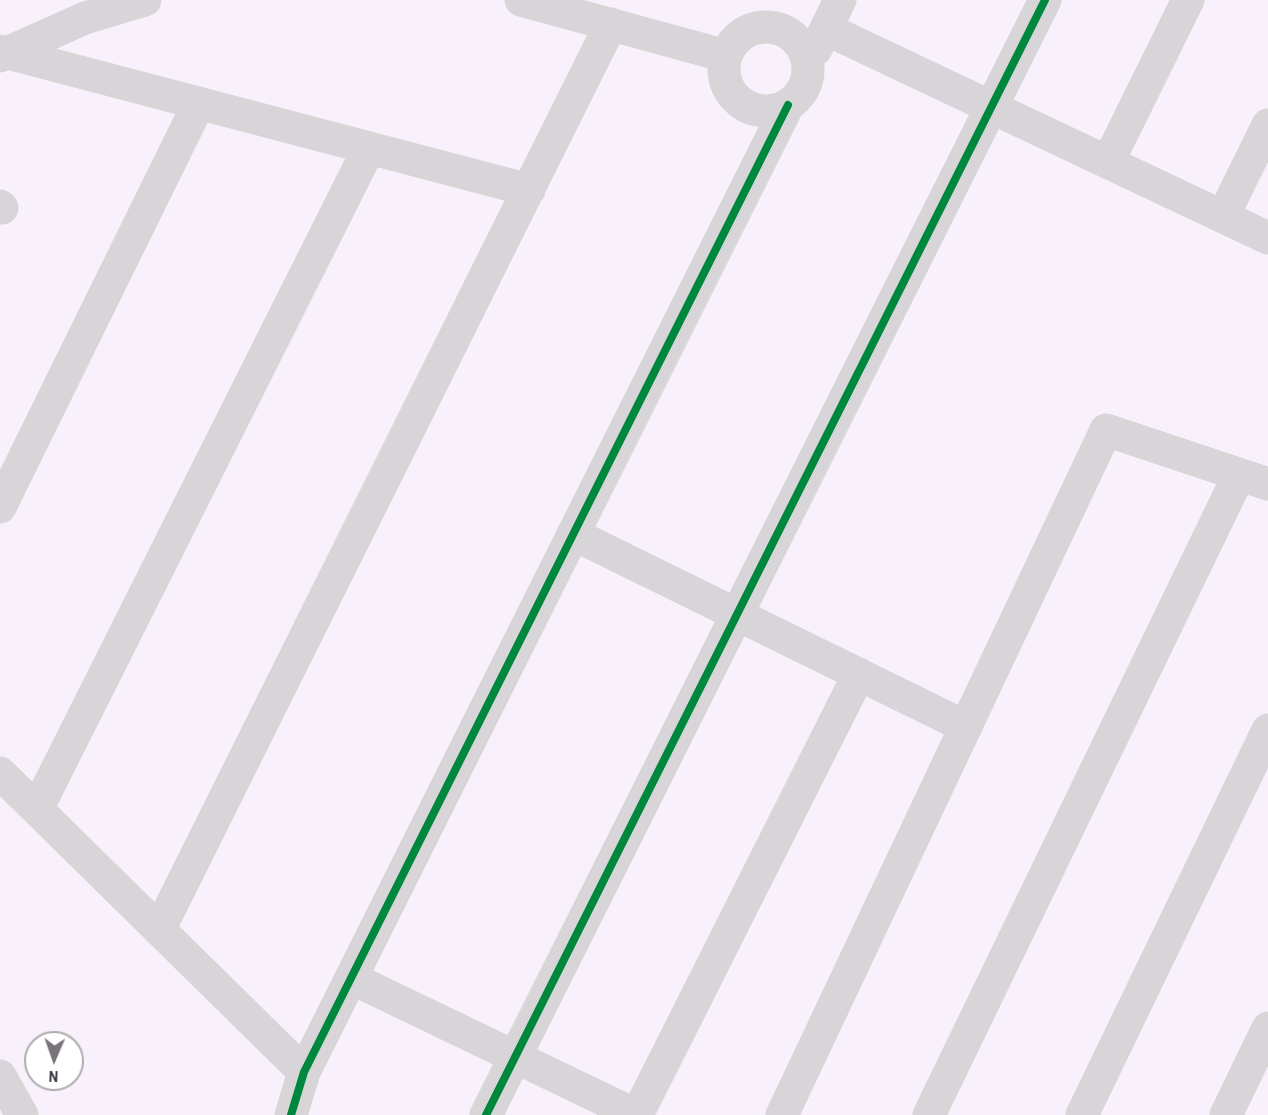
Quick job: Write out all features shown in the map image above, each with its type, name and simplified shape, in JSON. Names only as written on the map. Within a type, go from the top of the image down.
[{"type":"street","points":[[2,53],[85,18],[145,0]]},
{"type":"street","points":[[521,0],[726,56]]},
{"type":"street","points":[[486,1115],[1045,0]]},
{"type":"street","points":[[1108,162],[1188,0]]},
{"type":"street","points":[[291,1115],[304,1072],[788,105],[801,94],[807,83],[809,64],[833,14],[992,107],[1268,238]]},
{"type":"street","points":[[159,930],[611,24]]},
{"type":"street","points":[[788,105],[768,111],[743,104],[733,95],[726,83],[724,70],[726,56],[731,45],[741,35],[753,29],[767,27],[781,29],[793,36],[802,46],[809,64]]},
{"type":"street","points":[[2,53],[529,190]]},
{"type":"street","points":[[0,507],[199,103]]},
{"type":"street","points":[[1223,216],[1268,125]]},
{"type":"street","points":[[37,809],[369,148]]},
{"type":"street","points":[[782,1115],[1106,430],[1254,479],[928,1115]]},
{"type":"street","points":[[573,534],[966,727]]},
{"type":"street","points":[[351,978],[636,1115],[859,674]]},
{"type":"street","points":[[1082,1115],[1268,730]]},
{"type":"street","points":[[0,773],[304,1072]]},
{"type":"street","points":[[1226,1115],[1268,1028]]},
{"type":"street","points":[[1,1084],[22,1115]]},
{"type":"cycle path","points":[[486,1115],[1045,0]]},
{"type":"cycle path","points":[[291,1115],[304,1072],[788,105]]}]
